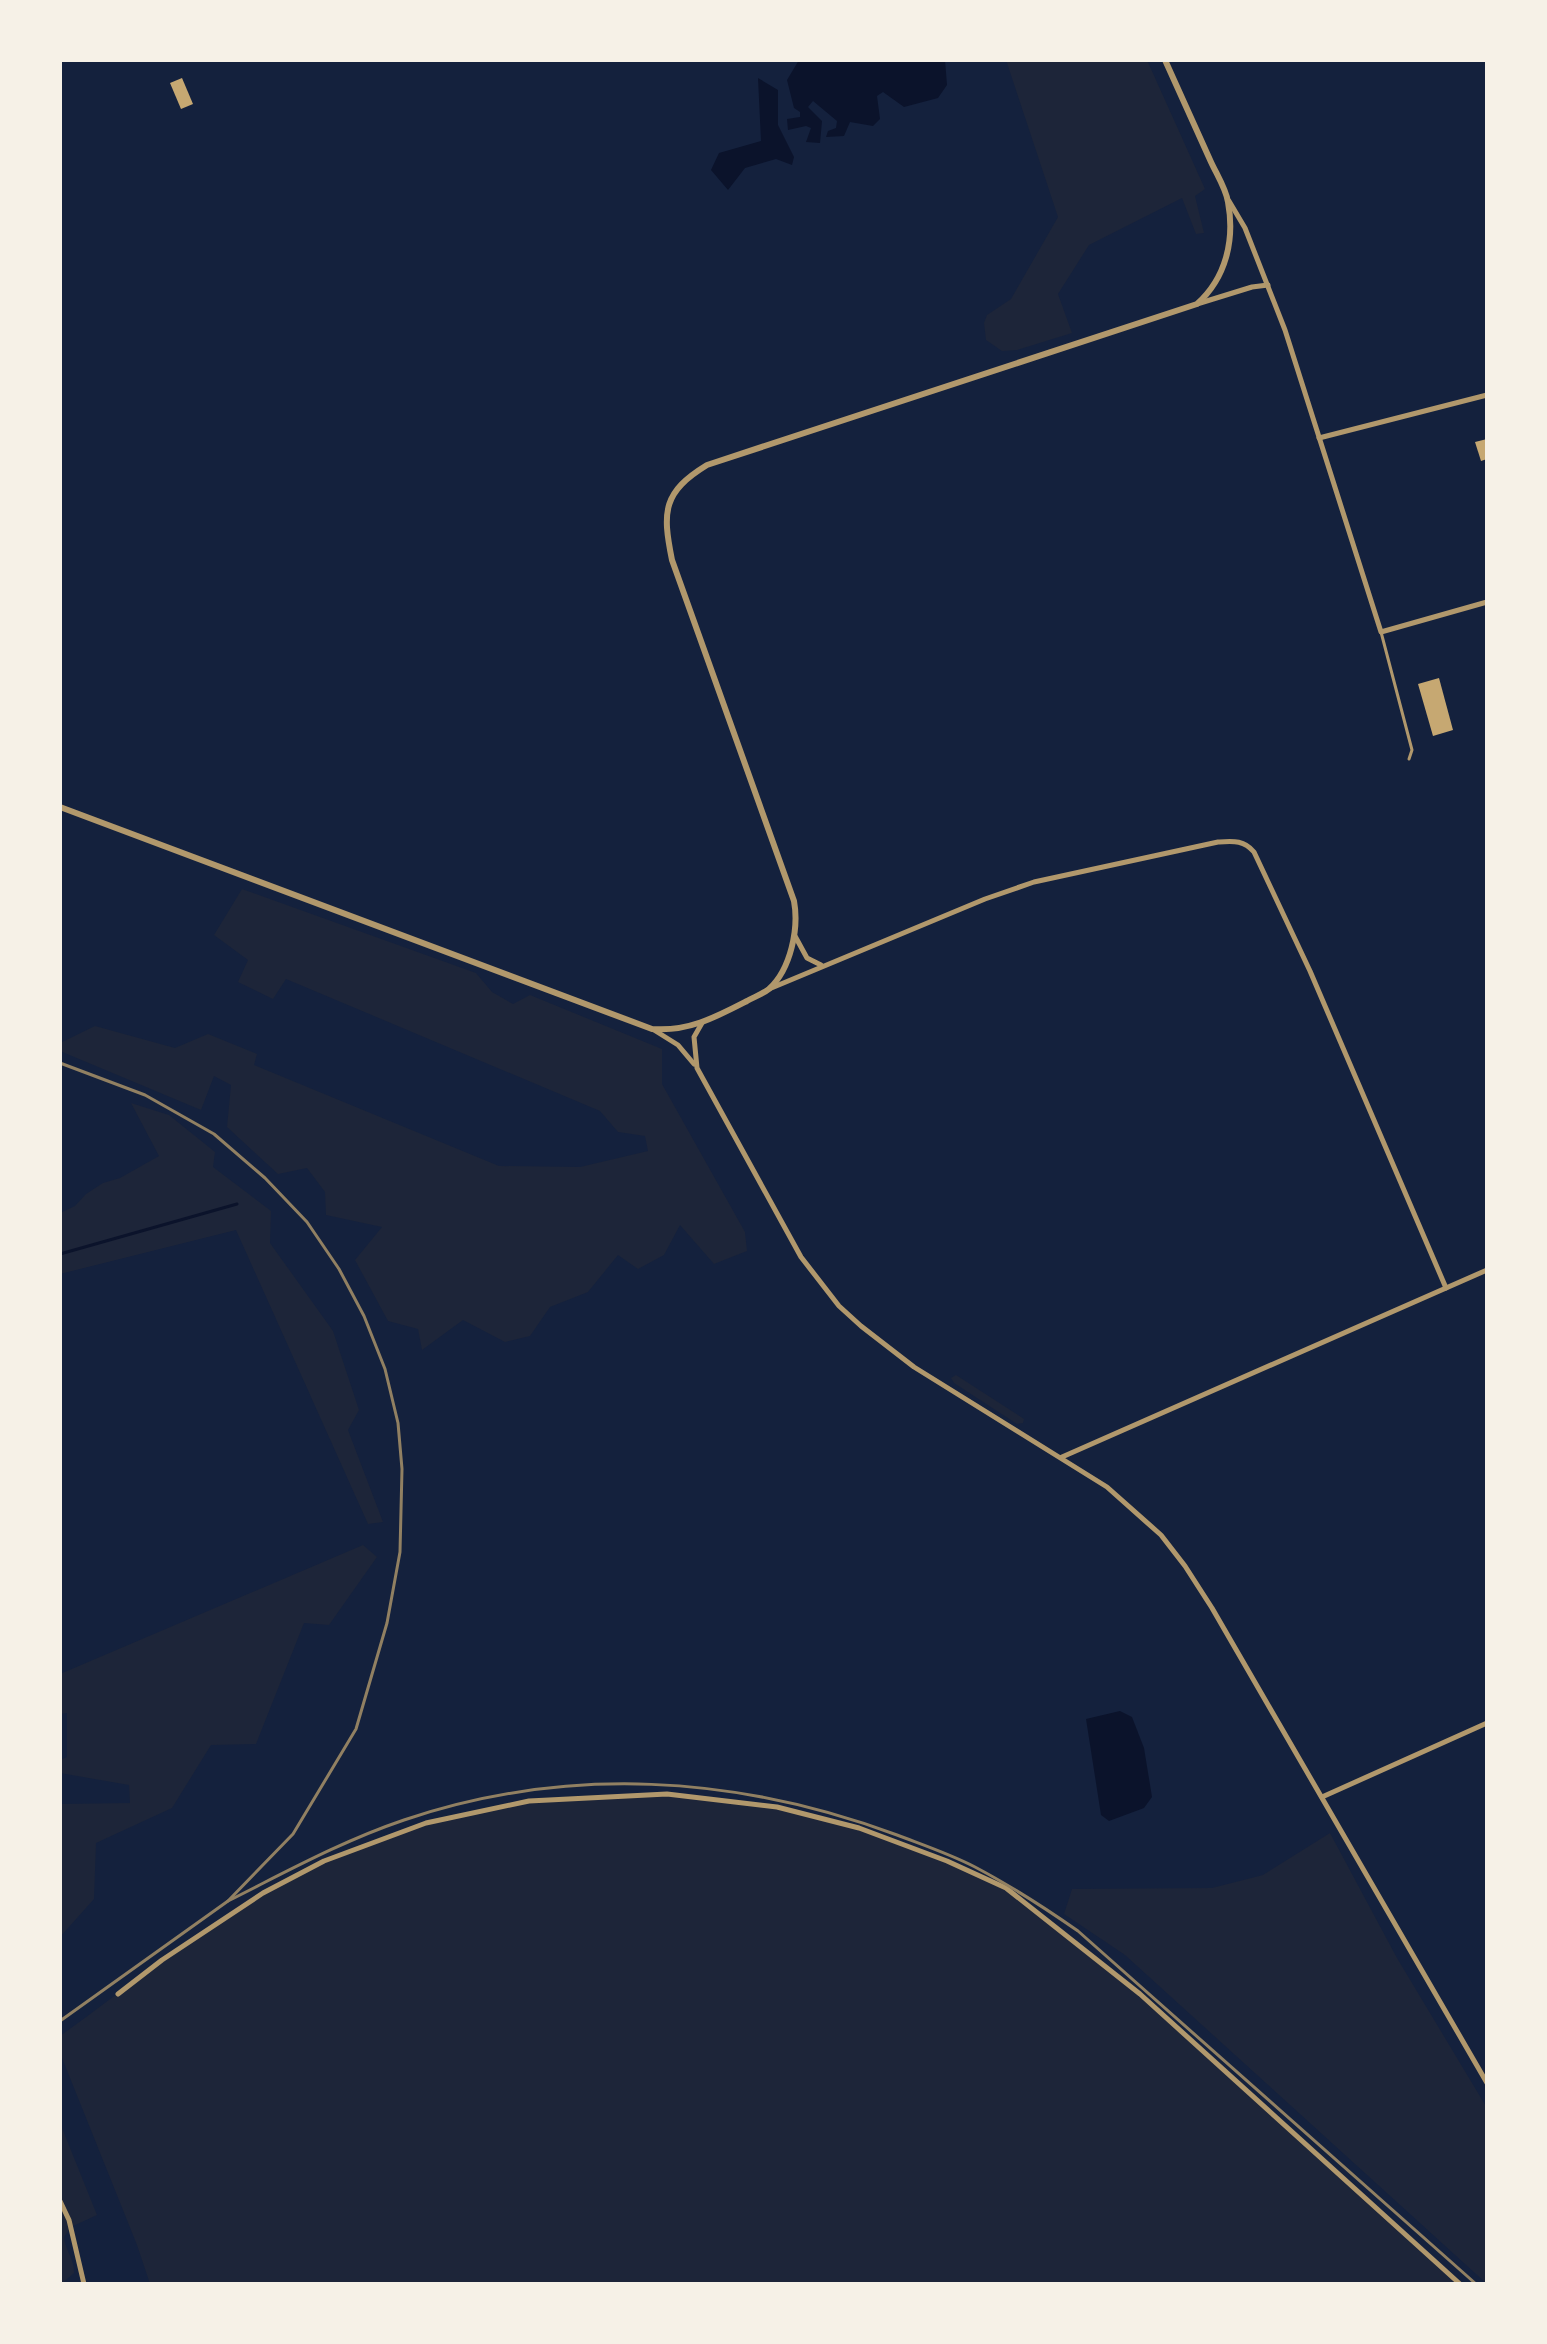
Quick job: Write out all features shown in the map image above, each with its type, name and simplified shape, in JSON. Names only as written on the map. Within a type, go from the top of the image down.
[{"type":"street","points":[[1165,60],[1228,200],[1245,228],[1268,285],[1381,632],[1487,602]]},
{"type":"street","points":[[1197,304],[1217,283],[1223,269],[1228,251],[1228,200]]},
{"type":"street","points":[[768,989],[784,965],[794,934],[794,901],[672,560],[665,528],[667,507],[674,491],[687,477],[707,465],[1197,304],[1268,285]]},
{"type":"street","points":[[1319,438],[1487,395]]},
{"type":"street","points":[[60,807],[652,1029],[678,1045],[697,1068],[811,1273],[832,1298],[861,1326],[914,1367],[1107,1487],[1140,1514],[1176,1553],[1220,1621],[1487,2083]]},
{"type":"street","points":[[652,1029],[676,1029],[703,1022],[822,965],[1034,882],[1218,842],[1247,844],[1254,852],[1310,971],[1446,1288]]},
{"type":"street","points":[[794,934],[807,958],[822,965]]},
{"type":"street","points":[[697,1068],[694,1037],[703,1022]]},
{"type":"street","points":[[1061,1457],[1487,1270]]},
{"type":"street","points":[[1322,1797],[1487,1723]]},
{"type":"street","points":[[118,1994],[162,1960],[263,1893],[324,1861],[426,1823],[529,1801],[667,1794],[777,1807],[859,1828],[947,1861],[1006,1888],[1140,1994],[1460,2284]]},
{"type":"street","points":[[60,2201],[69,2220],[84,2284]]},
{"type":"lane","points":[[1381,632],[1412,750],[1409,759]]},
{"type":"shaded area","points":[[799,60],[945,60],[947,85],[938,98],[904,107],[883,92],[877,96],[880,119],[873,126],[850,122],[844,136],[826,137],[828,131],[836,128],[837,121],[813,101],[808,107],[822,121],[820,143],[806,142],[811,128],[806,126],[788,130],[787,119],[800,117],[800,112],[794,108],[787,80]]},
{"type":"shaded area","points":[[1006,60],[1147,60],[1205,189],[1195,196],[1204,233],[1196,234],[1182,198],[1089,245],[1058,294],[1072,333],[1017,350],[1002,351],[986,340],[984,323],[987,315],[1011,299],[1058,217]]},
{"type":"shaded area","points":[[758,78],[778,90],[778,125],[794,157],[792,165],[776,159],[745,168],[728,190],[711,170],[719,153],[761,141]]},
{"type":"shaded area","points":[[242,889],[476,973],[492,992],[513,1004],[530,995],[662,1049],[662,1084],[745,1232],[747,1251],[714,1264],[680,1225],[664,1255],[638,1269],[618,1255],[588,1292],[550,1307],[530,1336],[505,1342],[463,1320],[422,1350],[418,1329],[388,1321],[355,1260],[382,1227],[326,1215],[325,1192],[307,1168],[278,1174],[227,1127],[231,1085],[214,1076],[201,1110],[60,1051],[60,1043],[95,1026],[175,1048],[208,1034],[257,1054],[254,1065],[499,1166],[580,1167],[648,1151],[645,1136],[618,1132],[600,1111],[286,979],[273,999],[238,982],[248,960],[214,935]]},
{"type":"shaded area","points":[[131,1103],[169,1115],[215,1152],[213,1167],[271,1211],[270,1243],[333,1331],[359,1410],[348,1430],[383,1522],[368,1524],[236,1230],[60,1274],[60,1213],[75,1206],[103,1183],[120,1178],[159,1156]]},
{"type":"shaded area","points":[[956,1375],[1024,1419],[1023,1423],[1017,1424],[954,1383],[951,1378]]},
{"type":"shaded area","points":[[363,1545],[377,1557],[329,1625],[304,1623],[256,1744],[211,1745],[172,1808],[96,1843],[94,1899],[60,1937],[60,1804],[130,1803],[129,1785],[60,1773],[60,1760],[67,1757],[67,1713],[60,1714],[60,1674]]},
{"type":"shaded area","points":[[1120,1711],[1132,1717],[1144,1748],[1152,1797],[1144,1808],[1109,1821],[1101,1815],[1086,1719]]},
{"type":"shaded area","points":[[667,1794],[777,1807],[859,1828],[947,1861],[1006,1888],[1140,1994],[1460,2284],[150,2284],[60,2053],[60,2036],[254,1898],[323,1861],[372,1841],[475,1811],[527,1801]]},
{"type":"shaded area","points":[[1330,1833],[1397,1958],[1487,2108],[1487,2284],[1125,1955],[1064,1914],[1072,1889],[1212,1888],[1263,1875]]},
{"type":"shaded area","points":[[60,2123],[97,2215],[71,2227],[64,2237],[74,2273],[61,2284]]},
{"type":"building","points":[[182,78],[193,104],[181,109],[170,83]]},
{"type":"building","points":[[1487,439],[1487,459],[1481,461],[1475,442]]},
{"type":"building","points":[[1439,678],[1453,730],[1433,736],[1418,684]]},
{"type":"waterway","points":[[60,1254],[237,1204]]},
{"type":"railway","points":[[60,1063],[145,1095],[214,1134],[265,1178],[307,1222],[339,1269],[364,1316],[385,1369],[398,1423],[402,1469],[400,1552],[387,1623],[356,1729],[293,1834],[228,1901],[60,2021]]},
{"type":"railway","points":[[228,1901],[381,1828],[465,1802],[527,1791],[589,1785],[651,1784],[713,1789],[836,1815],[966,1862],[1078,1931],[1476,2284]]}]
